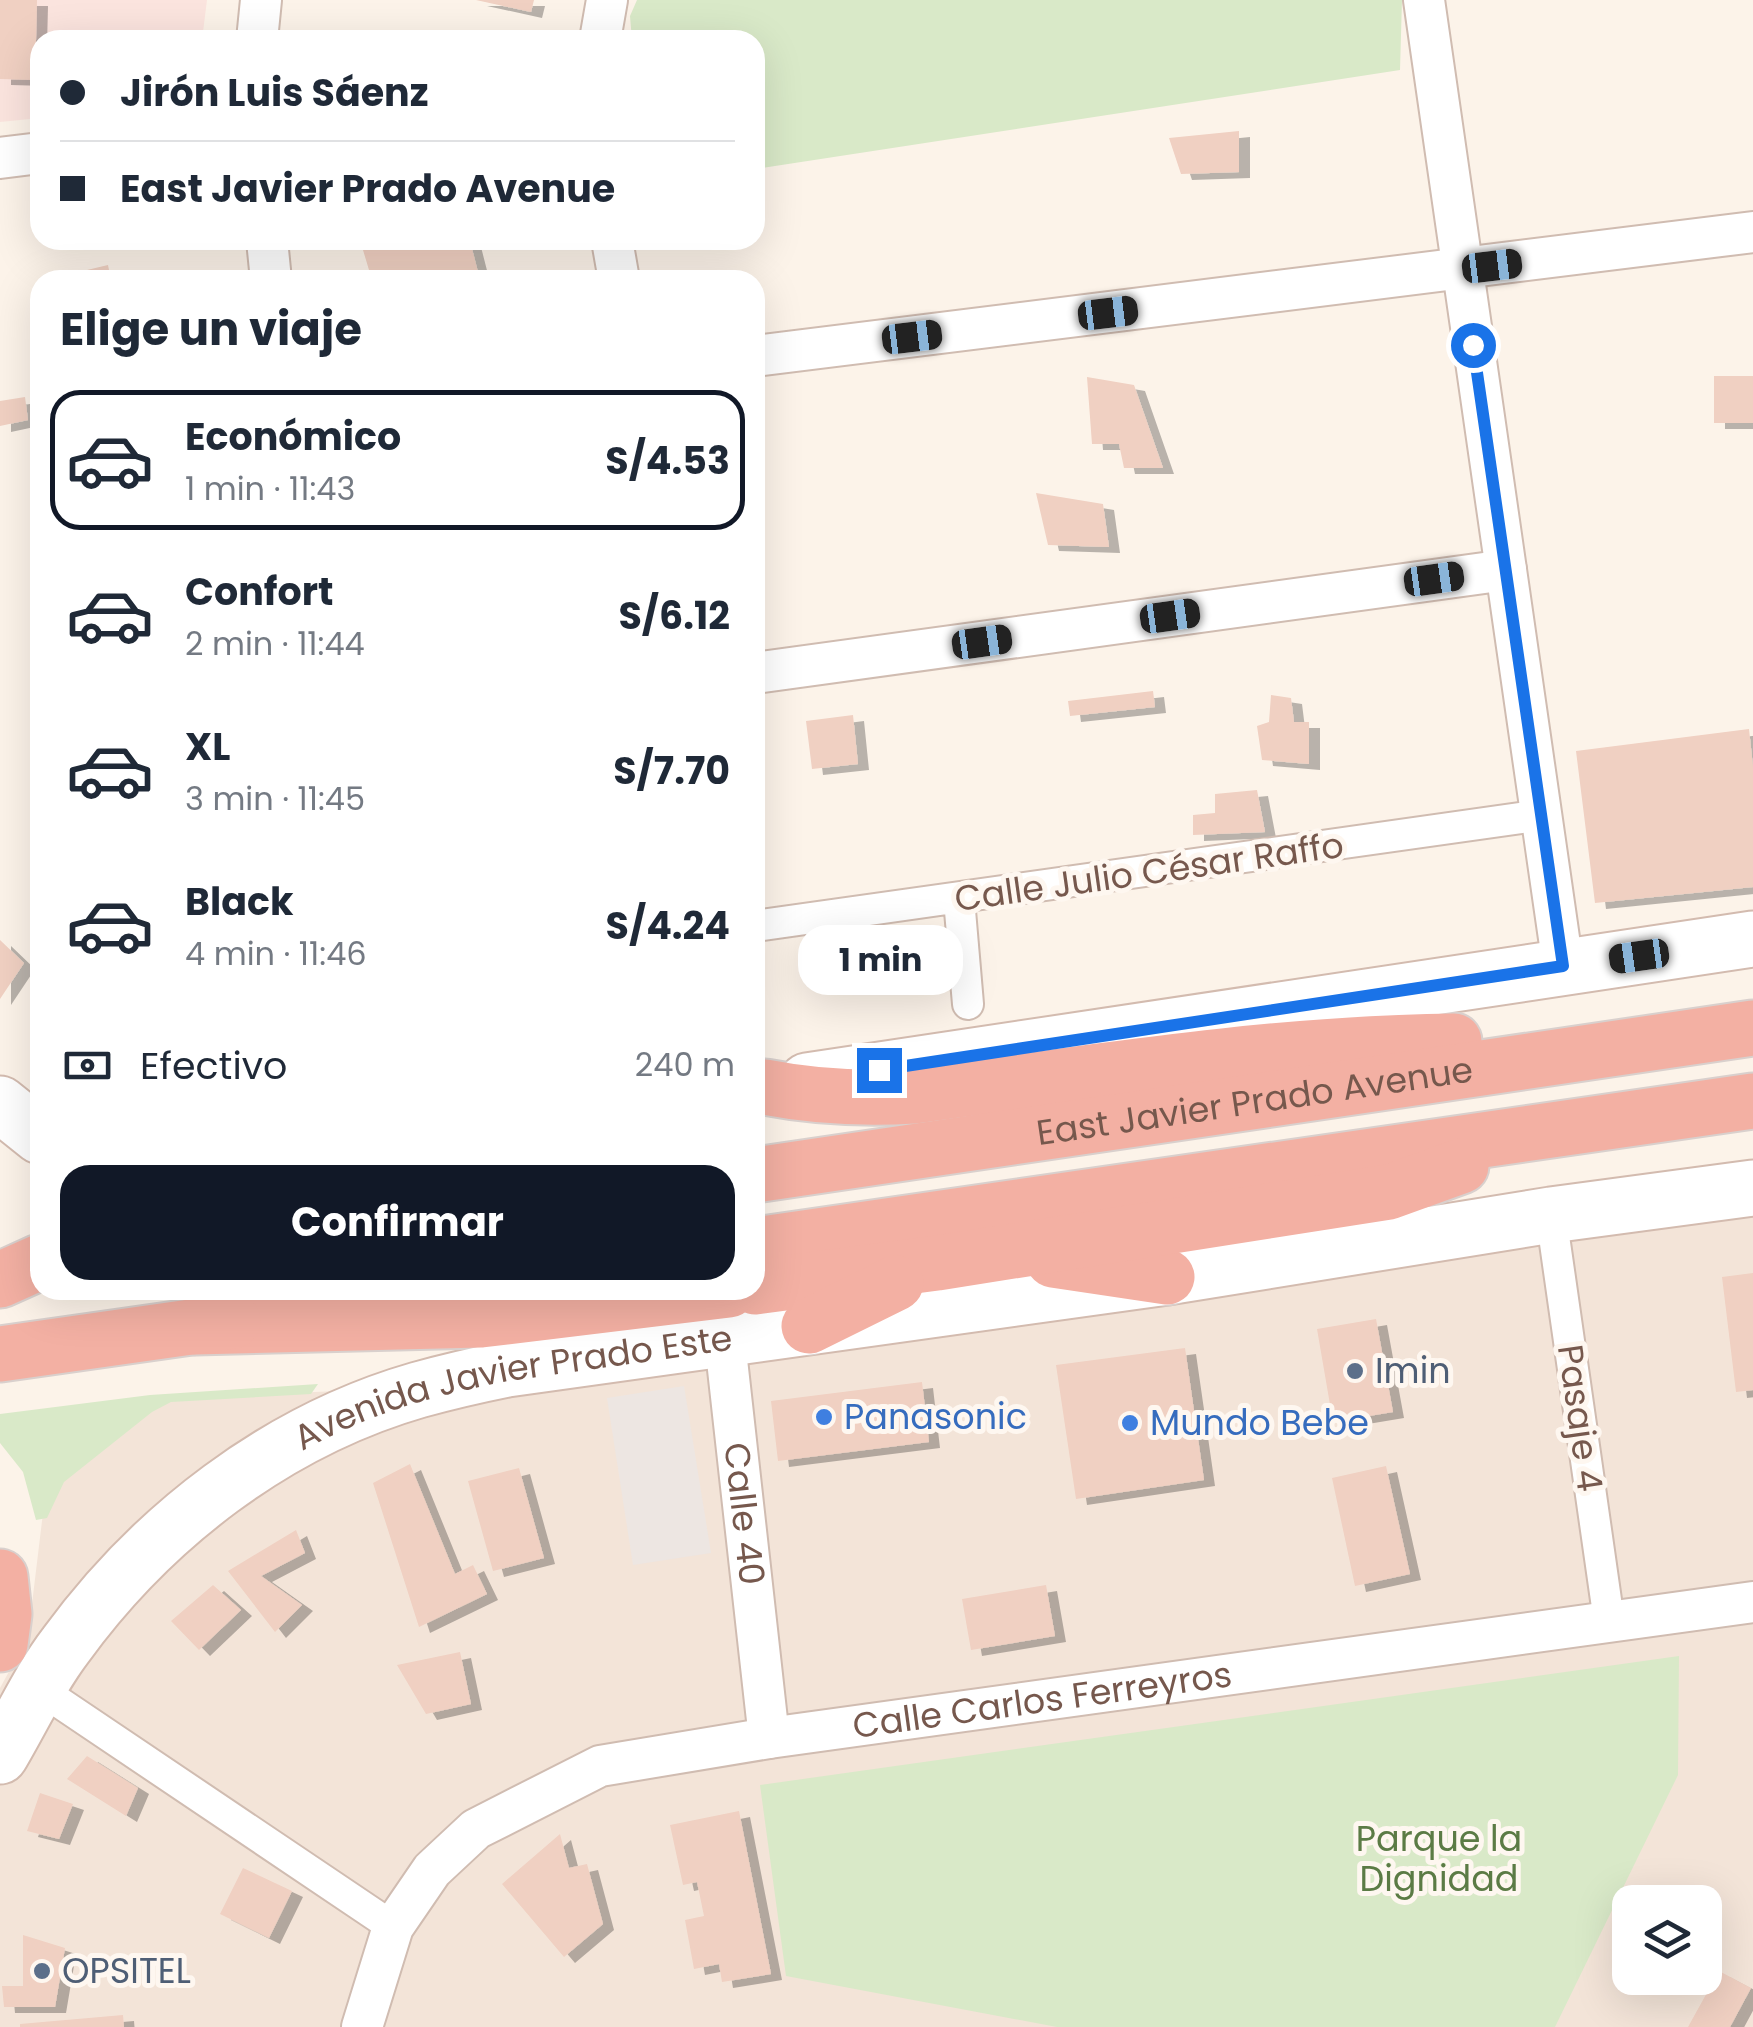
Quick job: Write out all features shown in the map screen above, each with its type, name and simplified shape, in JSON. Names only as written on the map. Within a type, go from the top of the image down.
[{"type":"highway","name":"East Javier Prado Avenue","points":[[765,1173],[1637,1042],[1753,1028]]},
{"type":"highway","points":[[765,1089],[867,1099],[1227,1054],[1340,1044],[1482,1040],[1637,1042]]},
{"type":"highway","name":"East Javier Prado Avenue","points":[[765,1244],[1753,1102]]},
{"type":"highway","points":[[765,1285],[936,1263],[1390,1192],[1572,1126]]},
{"type":"highway","points":[[1001,1252],[1168,1276]]},
{"type":"highway","points":[[810,1326],[936,1263]]},
{"type":"highway","points":[[0,1280],[30,1266]]},
{"type":"highway","points":[[0,1289],[30,1284]]},
{"type":"highway","points":[[0,1354],[381,1300]]},
{"type":"highway","points":[[196,1327],[481,1320],[724,1307]]},
{"type":"highway","points":[[0,1577],[4,1614],[0,1644]]},
{"type":"main road","points":[[765,1087],[1753,940]]},
{"type":"main road","points":[[0,1104],[30,1128]]},
{"type":"main road","points":[[1168,1276],[1550,1215],[1753,1188]]},
{"type":"main road","name":"Avenida Javier Prado Este","points":[[0,1756],[38,1688],[96,1606],[176,1521],[256,1465],[331,1425],[416,1390],[507,1369],[724,1307],[810,1326],[1168,1276]]},
{"type":"street","points":[[258,30],[260,0]]},
{"type":"street","points":[[602,30],[606,0]]},
{"type":"street","points":[[1424,0],[1563,966]]},
{"type":"street","points":[[0,158],[30,154]]},
{"type":"street","points":[[765,355],[1753,232]]},
{"type":"street","points":[[765,672],[1506,570]]},
{"type":"street","name":"Calle Julio César Raffo","points":[[765,925],[1542,815]]},
{"type":"street","points":[[958,899],[968,1004]]},
{"type":"street","name":"Pasaje 4","points":[[1550,1215],[1609,1621]]},
{"type":"street","name":"Calle 40","points":[[724,1307],[769,1738]]},
{"type":"street","name":"Calle Carlos Ferreyros","points":[[362,2027],[393,1927],[432,1870],[476,1829],[600,1766],[769,1738],[1753,1602]]},
{"type":"street","points":[[38,1688],[393,1927]]},
{"type":"shaded area","points":[[0,0],[207,0],[203,30],[30,30],[30,119],[0,122]]},
{"type":"shaded area","points":[[1753,1162],[1753,2027],[0,2027],[0,1688],[28,1637],[46,1488],[165,1399],[337,1391],[377,1377]]},
{"type":"shaded area","points":[[684,1386],[711,1553],[633,1565],[607,1398]]},
{"type":"green space","points":[[637,0],[1402,0],[1400,70],[765,167],[765,30],[631,30],[630,16]]},
{"type":"green space","points":[[318,1384],[311,1394],[171,1402],[152,1412],[64,1482],[47,1518],[36,1520],[23,1472],[0,1443],[0,1414],[150,1395]]},
{"type":"green space","name":"Parque la Dignidad","points":[[1679,1656],[1678,1775],[1624,1885],[1612,1885],[1612,1910],[1555,2027],[1057,2027],[786,1976],[760,1785]]},
{"type":"building","points":[[0,0],[37,0],[36,30],[30,30],[30,80],[0,79]]},
{"type":"building","points":[[476,0],[534,0],[531,12]]},
{"type":"building","points":[[1239,131],[1239,172],[1181,174],[1169,138]]},
{"type":"building","points":[[363,250],[472,250],[477,270],[369,270]]},
{"type":"building","points":[[1714,376],[1753,376],[1753,423],[1714,423]]},
{"type":"building","points":[[1087,377],[1134,385],[1163,468],[1124,468],[1119,444],[1092,444]]},
{"type":"building","points":[[25,397],[28,420],[0,426],[0,401]]},
{"type":"building","points":[[1036,493],[1103,504],[1109,547],[1048,545]]},
{"type":"building","points":[[1153,691],[1155,707],[1070,716],[1068,701]]},
{"type":"building","points":[[1271,695],[1291,698],[1294,722],[1309,722],[1309,764],[1262,760],[1257,726],[1269,722]]},
{"type":"building","points":[[853,715],[858,764],[812,769],[806,721]]},
{"type":"building","points":[[1749,729],[1753,767],[1753,887],[1595,903],[1576,751]]},
{"type":"building","points":[[1257,790],[1265,832],[1193,835],[1193,815],[1215,813],[1215,794]]},
{"type":"building","points":[[0,940],[24,963],[0,999]]},
{"type":"building","points":[[1753,1273],[1753,1390],[1736,1392],[1722,1277]]},
{"type":"building","name":"Imin","points":[[1376,1319],[1393,1412],[1333,1422],[1317,1329]]},
{"type":"building","name":"Mundo Bebe","points":[[1185,1348],[1204,1480],[1076,1499],[1056,1365]]},
{"type":"building","points":[[922,1382],[929,1442],[778,1461],[771,1401]]},
{"type":"building","points":[[410,1464],[455,1574],[473,1565],[487,1594],[419,1627],[373,1483]]},
{"type":"building","points":[[1386,1466],[1410,1574],[1355,1586],[1332,1478]]},
{"type":"building","points":[[519,1468],[544,1558],[493,1571],[468,1481]]},
{"type":"building","points":[[296,1530],[305,1553],[261,1576],[302,1605],[275,1632],[228,1571]]},
{"type":"building","points":[[213,1585],[241,1610],[199,1650],[171,1621]]},
{"type":"building","points":[[1046,1585],[1055,1636],[971,1650],[962,1599]]},
{"type":"building","points":[[460,1652],[471,1704],[426,1714],[397,1665]]},
{"type":"building","points":[[87,1756],[138,1788],[126,1816],[67,1779]]},
{"type":"building","points":[[40,1793],[73,1804],[59,1839],[27,1831]]},
{"type":"building","points":[[739,1811],[771,1974],[722,1982],[719,1964],[694,1969],[685,1920],[704,1916],[697,1882],[683,1885],[670,1825]]},
{"type":"building","points":[[560,1834],[569,1868],[587,1864],[603,1924],[564,1957],[502,1884]]},
{"type":"building","points":[[243,1868],[292,1891],[269,1938],[220,1914]]},
{"type":"building","points":[[23,1935],[65,1948],[55,2007],[4,2007],[2,1986],[23,1986]]},
{"type":"building","points":[[1722,1973],[1751,1988],[1730,2027],[1688,2027],[1706,1995],[1722,1995]]},
{"type":"building","points":[[123,2015],[124,2027],[20,2027],[20,2024]]},
{"type":"place","name":"Imin","points":[[1355,1371]]},
{"type":"place","name":"Panasonic","points":[[824,1417]]},
{"type":"place","name":"Mundo Bebe","points":[[1130,1423]]},
{"type":"place","name":"OPSITEL","points":[[42,1971]]},
{"type":"route","points":[[879,1070],[1563,966],[1473,345]]}]
